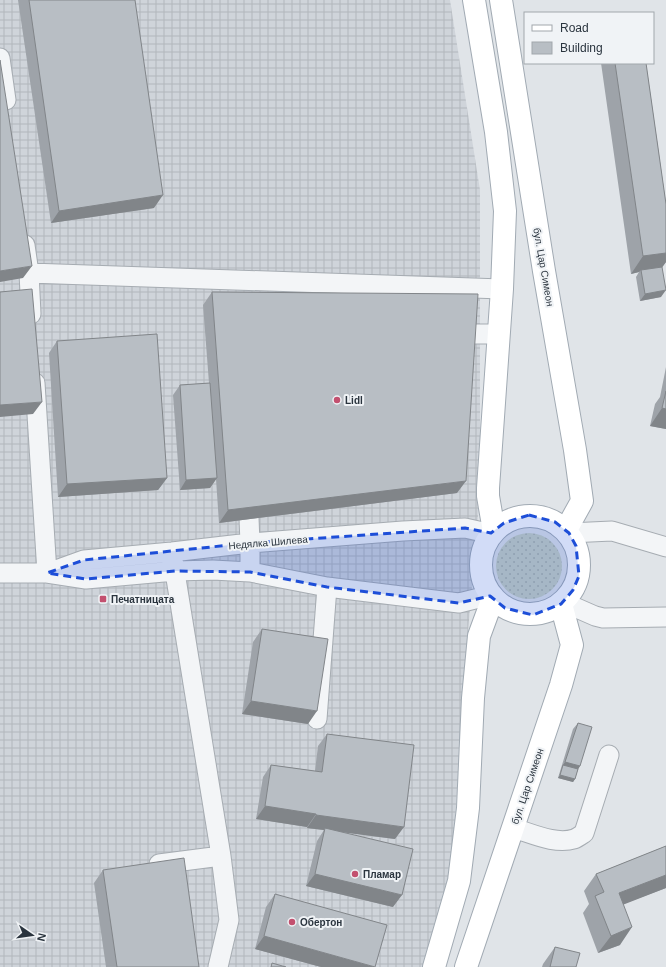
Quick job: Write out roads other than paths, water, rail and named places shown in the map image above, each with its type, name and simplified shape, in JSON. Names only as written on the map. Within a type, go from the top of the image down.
[{"type":"main road","points":[[474,0],[496,132],[505,211],[502,289],[488,488],[493,532]]},
{"type":"main road","name":"бул. Цар Симеон","points":[[501,0],[544,271],[575,450],[582,501],[567,532]]},
{"type":"main road","points":[[529,515],[543,517],[555,522],[567,532],[576,546],[580,561],[579,576],[573,590],[562,603],[548,612],[533,615],[518,613],[505,608],[492,597],[483,581],[480,564],[483,548],[493,532],[504,523],[516,517],[529,515]]},
{"type":"main road","points":[[434,967],[459,881],[468,808],[473,698],[479,636],[492,597]]},
{"type":"main road","name":"бул. Цар Симеон","points":[[466,967],[561,685],[572,645],[562,603]]},
{"type":"street","points":[[0,58],[8,119]]},
{"type":"street","points":[[23,227],[29,273],[32,328]]},
{"type":"street","points":[[29,273],[502,289]]},
{"type":"street","points":[[437,334],[499,334]]},
{"type":"street","points":[[34,367],[47,573]]},
{"type":"street","points":[[248,476],[250,572]]},
{"type":"street","name":"Недялка Шилева","points":[[47,573],[84,560],[250,543],[403,531],[465,528],[493,532]]},
{"type":"street","points":[[567,532],[612,531],[666,548]]},
{"type":"street","points":[[172,552],[221,856],[229,920],[218,967]]},
{"type":"street","name":"Недялка Шилева","points":[[0,573],[47,573],[86,579],[175,571],[213,570],[250,572],[327,587],[459,603],[492,597]]},
{"type":"street","points":[[317,719],[327,587]]},
{"type":"street","points":[[562,603],[604,618],[666,617]]},
{"type":"street","points":[[513,828],[552,840],[565,841],[575,839],[584,833],[609,755]]},
{"type":"street","points":[[139,867],[221,856]]},
{"type":"place","name":"Lidl","points":[[337,400]]},
{"type":"place","name":"Печатницата","points":[[103,599]]},
{"type":"place","name":"Пламар","points":[[355,874]]},
{"type":"place","name":"Обертон","points":[[292,922]]}]
